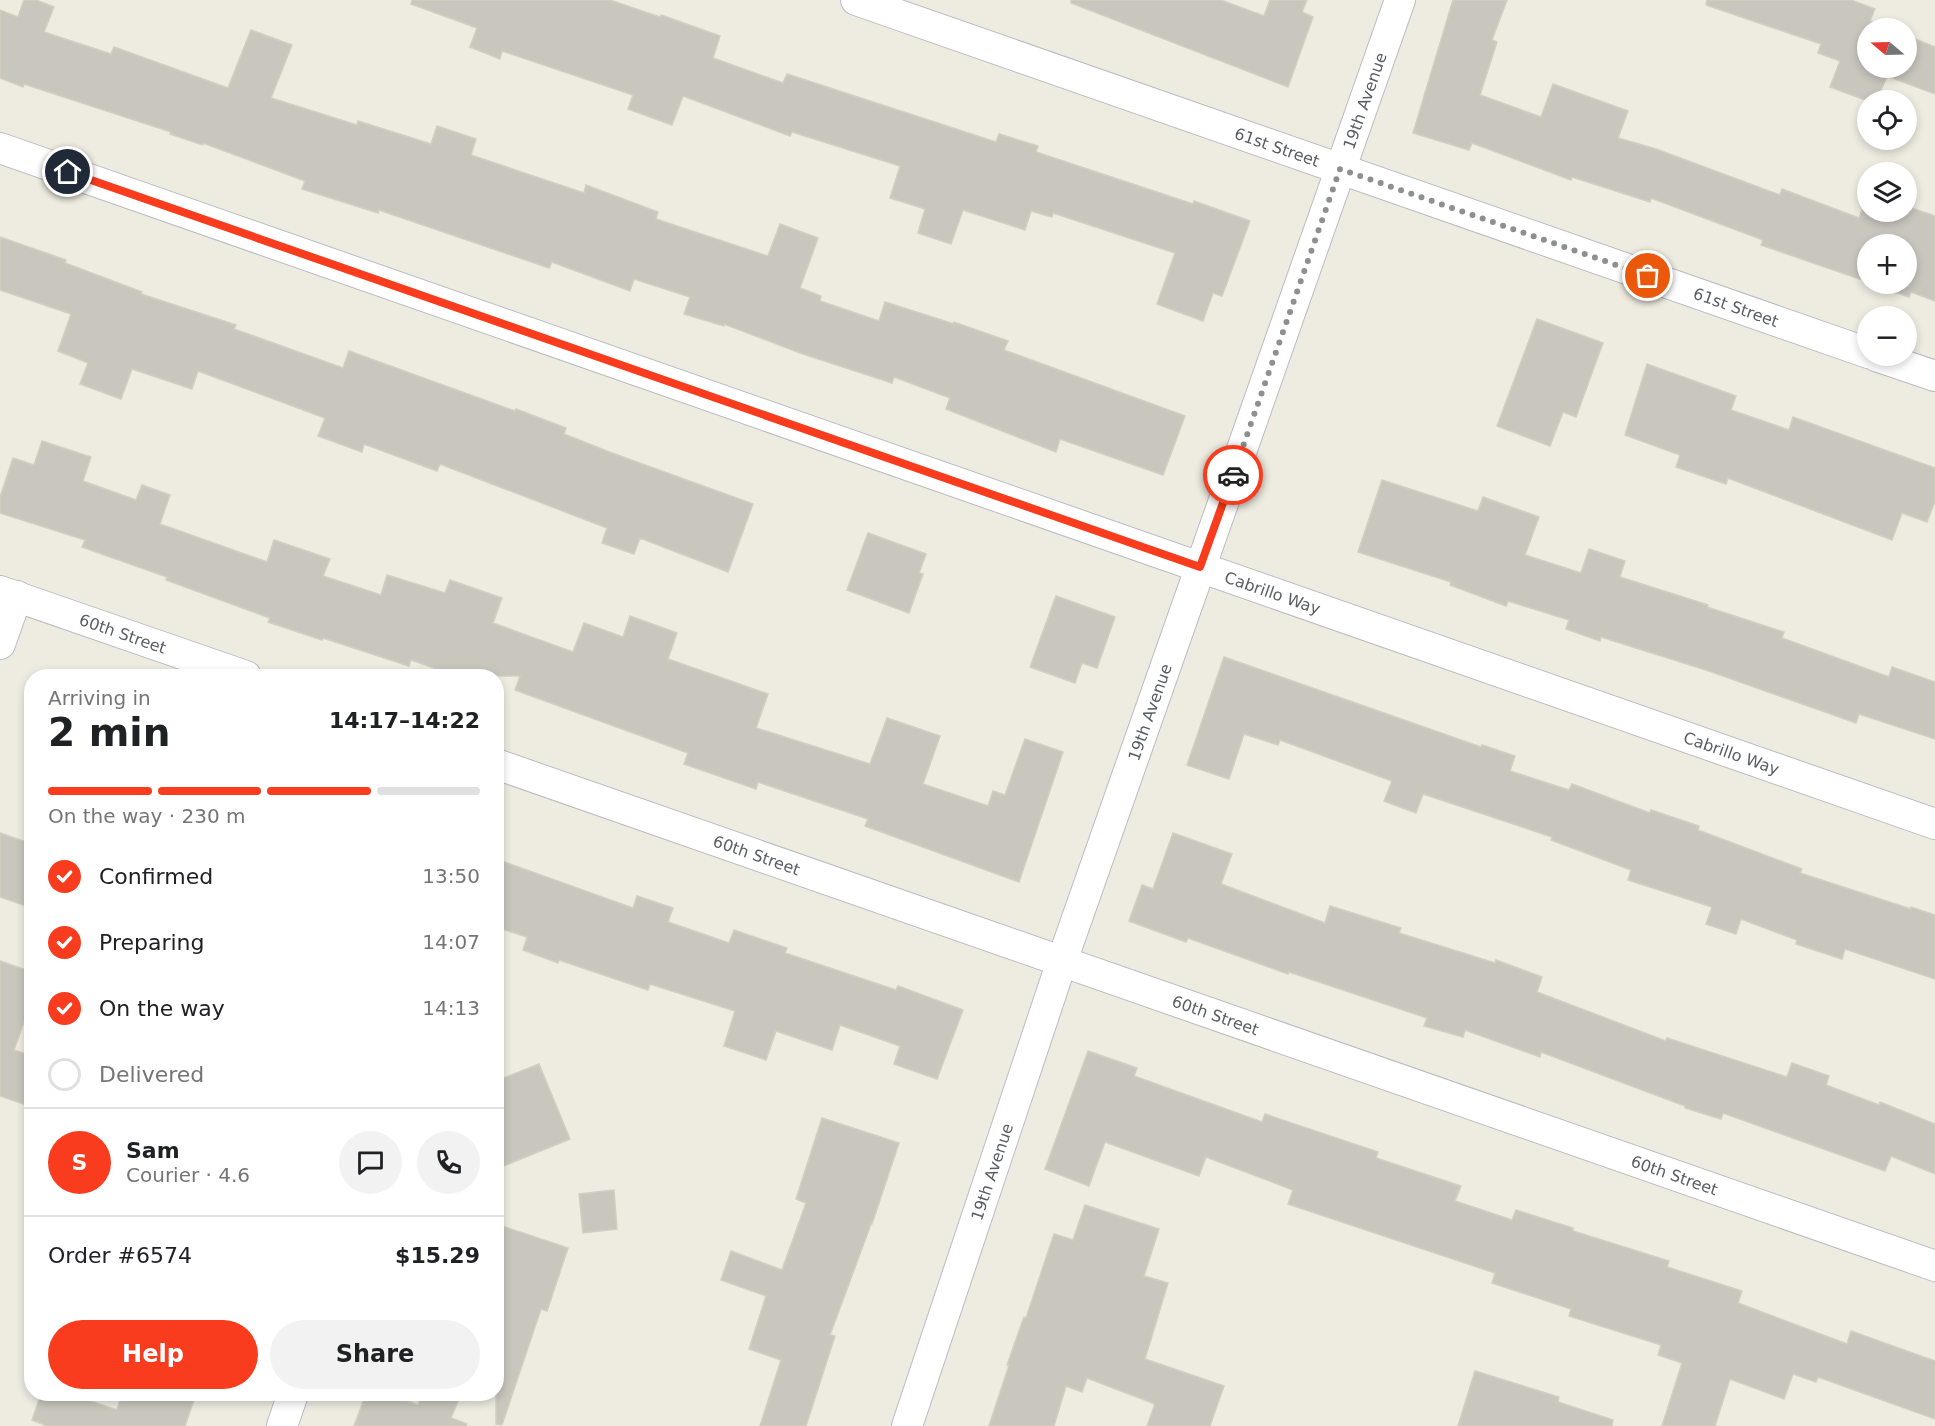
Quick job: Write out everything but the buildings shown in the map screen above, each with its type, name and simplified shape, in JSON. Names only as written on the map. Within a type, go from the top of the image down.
[{"type":"street","name":"61st Street","points":[[856,0],[1857,348]]},
{"type":"street","name":"19th Avenue","points":[[907,1426],[1062,961],[1400,0]]},
{"type":"street","name":"Cabrillo Way","points":[[0,148],[1935,824]]},
{"type":"street","points":[[1906,366],[1935,376]]},
{"type":"street","points":[[0,644],[8,593]]},
{"type":"street","name":"60th Street","points":[[8,593],[226,669]]},
{"type":"street","name":"60th Street","points":[[504,767],[1935,1266]]},
{"type":"street","points":[[282,1426],[291,1401]]},
{"type":"way so far","points":[[1233,475],[1340,169],[1648,276]]},
{"type":"route","points":[[68,172],[1200,567],[1233,475]]}]
